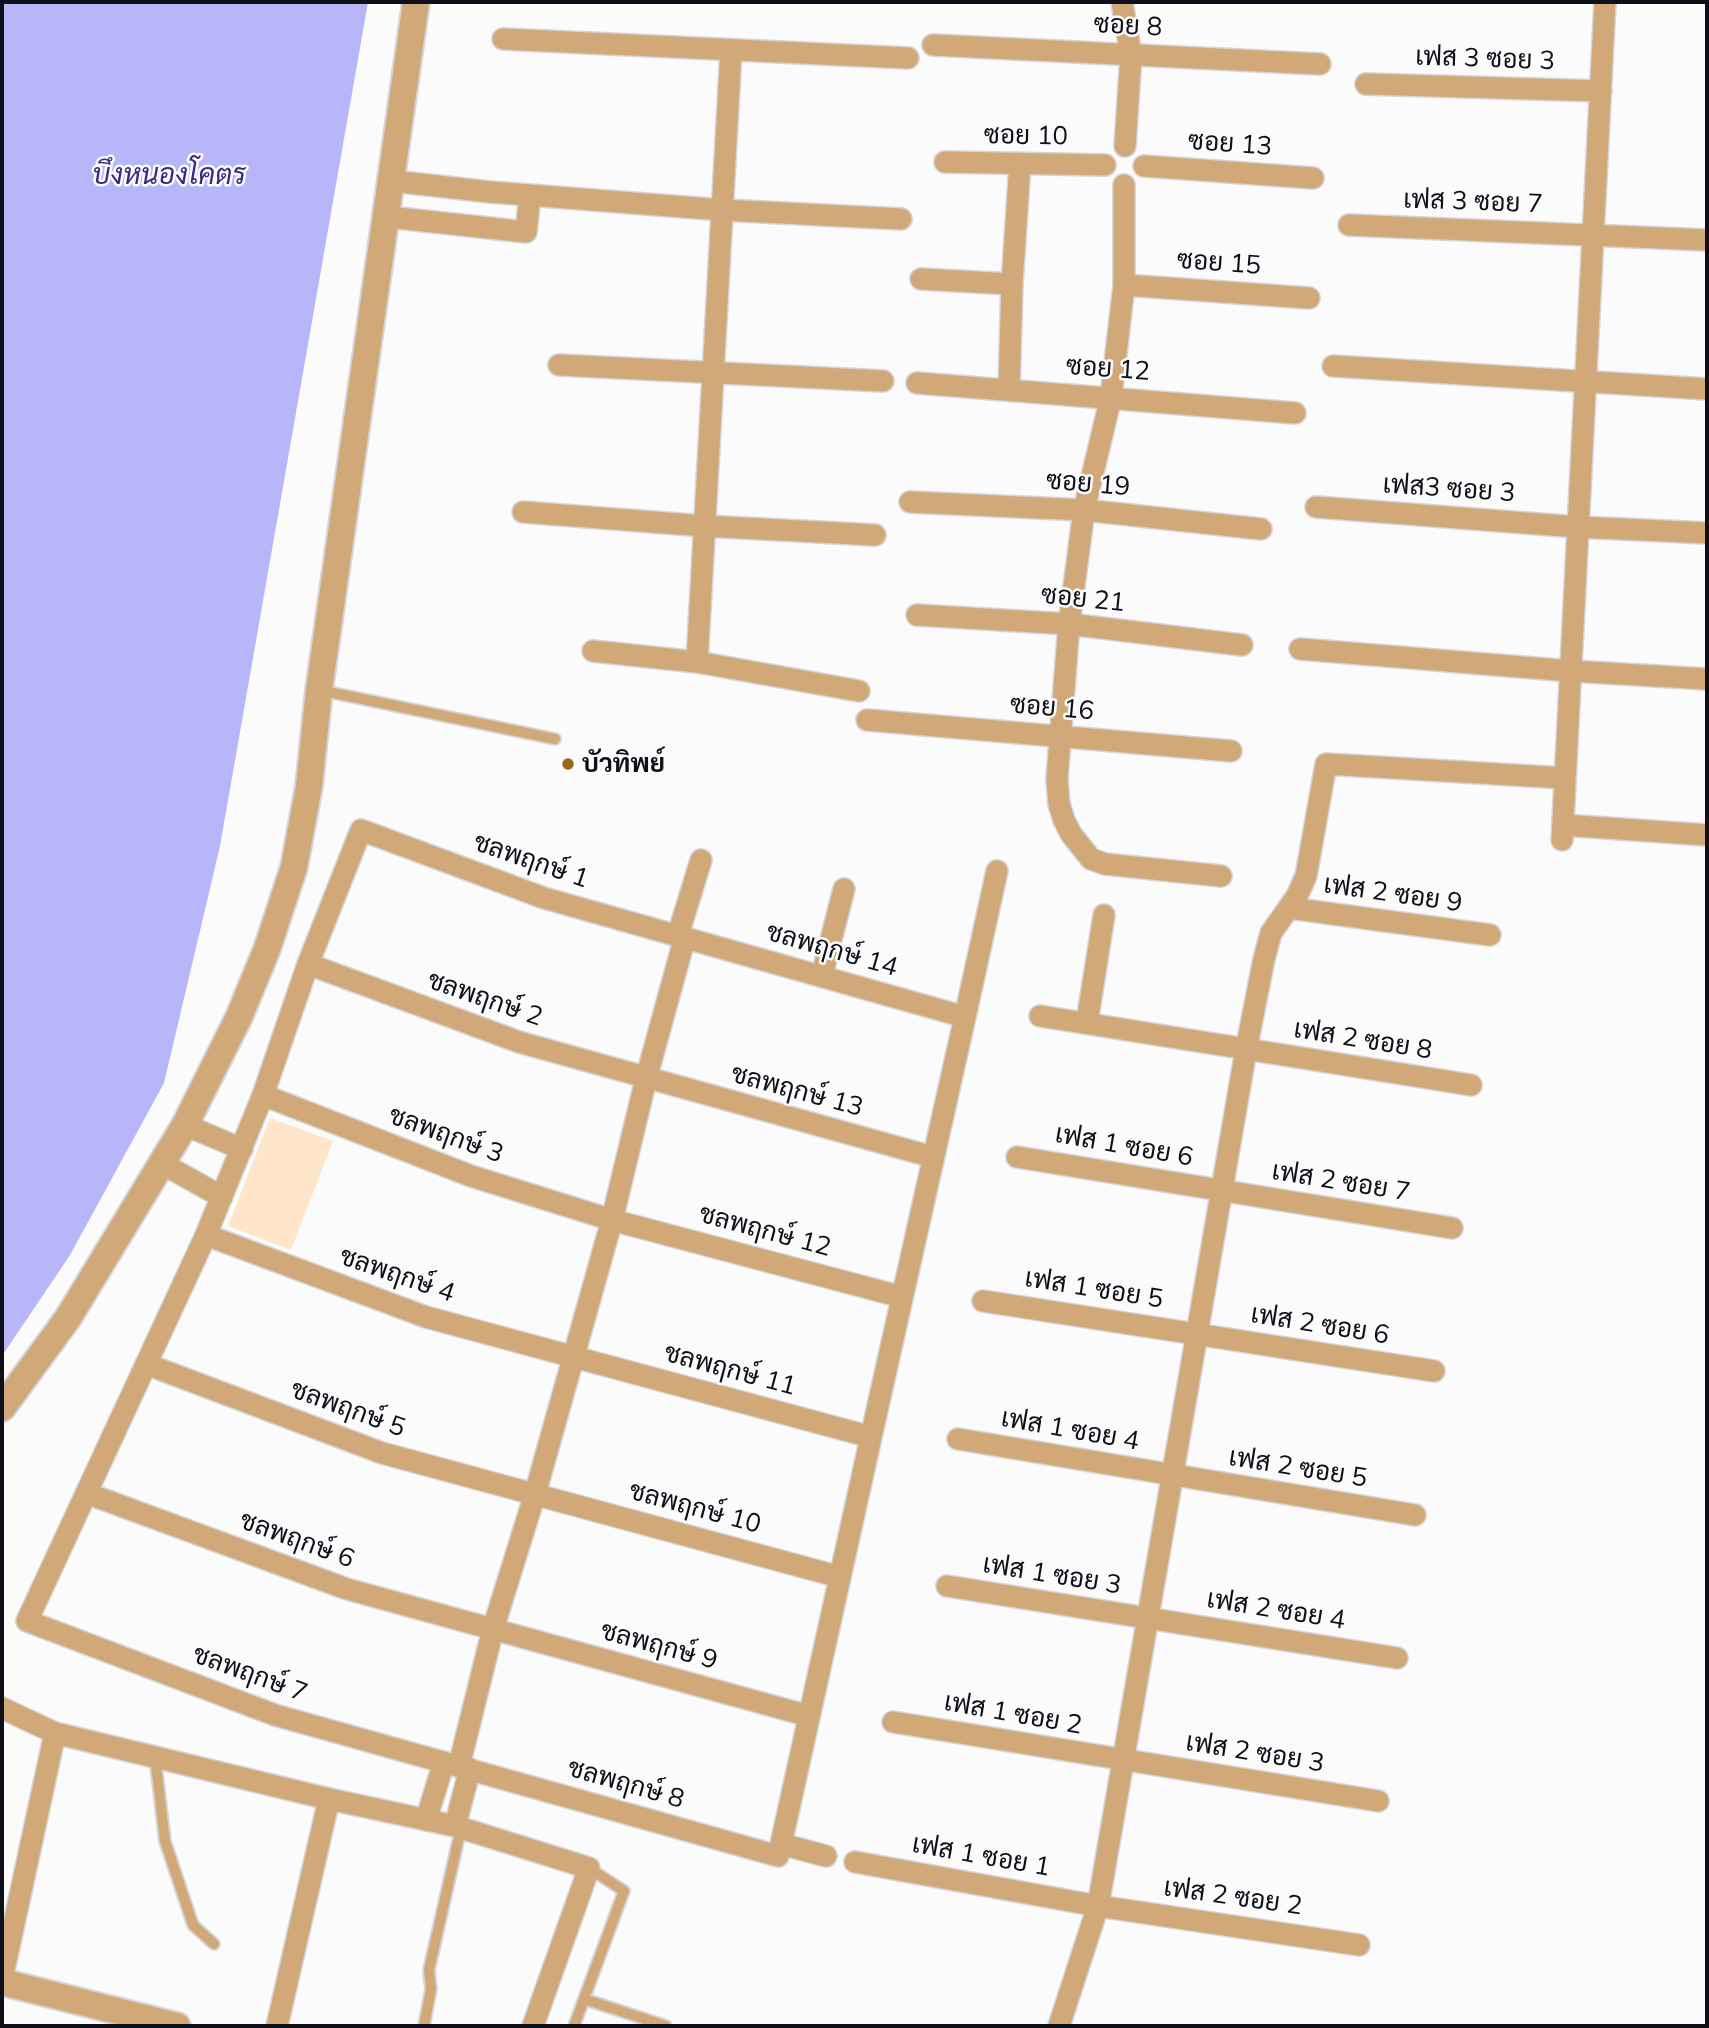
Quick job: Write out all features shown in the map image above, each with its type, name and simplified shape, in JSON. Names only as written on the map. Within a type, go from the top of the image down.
[{"type":"street","points":[[2,1408],[68,1318],[185,1125],[243,1006],[267,949],[294,867],[309,786],[319,690],[388,217],[416,2]]},
{"type":"street","points":[[1122,2],[1131,55],[1125,146]]},
{"type":"street","points":[[1605,2],[1562,832],[1707,835]]},
{"type":"street","points":[[503,39],[908,58]]},
{"type":"street","name":"ซอย 8","points":[[933,45],[1320,64]]},
{"type":"street","points":[[697,662],[731,51]]},
{"type":"street","name":"เฟส 3 ซอย 3","points":[[1366,83],[1601,91]]},
{"type":"street","points":[[1125,146],[1138,152],[1144,166],[1138,179],[1124,185],[1111,179],[1105,165],[1111,152],[1125,146]]},
{"type":"street","name":"ซอย 10","points":[[945,162],[1105,165]]},
{"type":"street","points":[[1009,390],[1012,284],[1020,164]]},
{"type":"street","name":"ซอย 13","points":[[1144,166],[1313,178]]},
{"type":"street","points":[[393,181],[723,210],[901,219]]},
{"type":"street","points":[[1124,185],[1124,285],[1111,397],[1084,510],[1069,624],[1057,779],[1062,812],[1071,835],[1091,859],[1105,864],[1221,876]]},
{"type":"street","points":[[388,217],[526,232],[530,195]]},
{"type":"street","name":"เฟส 3 ซอย 7","points":[[1349,225],[1707,240]]},
{"type":"street","points":[[921,279],[1012,284]]},
{"type":"street","name":"ซอย 15","points":[[1124,285],[1309,298]]},
{"type":"street","points":[[559,365],[883,381]]},
{"type":"street","points":[[1333,366],[1707,389]]},
{"type":"street","name":"ซอย 12","points":[[917,383],[1295,413]]},
{"type":"street","name":"ซอย 19","points":[[910,502],[1084,510],[1261,529]]},
{"type":"street","name":"เฟส3 ซอย 3","points":[[1316,507],[1578,527],[1707,533]]},
{"type":"street","points":[[523,512],[705,526],[875,535]]},
{"type":"street","name":"ซอย 21","points":[[917,615],[1069,624],[1242,645]]},
{"type":"street","points":[[1300,649],[1707,679]]},
{"type":"street","points":[[593,651],[697,662],[859,691]]},
{"type":"street","name":"ซอย 16","points":[[867,720],[1231,751]]},
{"type":"street","points":[[1059,2026],[1098,1906],[1246,1050],[1268,940],[1301,888],[1310,859],[1326,764],[1565,778]]},
{"type":"street","name":"ชลพฤกษ์ 1","points":[[308,964],[361,830],[544,898],[681,936]]},
{"type":"street","points":[[458,1827],[458,1766],[494,1629],[612,1220],[701,860]]},
{"type":"street","points":[[779,1850],[997,871]]},
{"type":"street","points":[[822,975],[844,889]]},
{"type":"street","name":"เฟส 2 ซอย 9","points":[[1289,908],[1490,936]]},
{"type":"street","points":[[1087,1022],[1104,915]]},
{"type":"street","name":"ชลพฤกษ์ 14","points":[[681,936],[965,1017]]},
{"type":"street","points":[[86,1493],[222,1197],[263,1095],[308,964]]},
{"type":"street","name":"ชลพฤกษ์ 2","points":[[308,964],[519,1042],[646,1079]]},
{"type":"street","name":"เฟส 2 ซอย 8","points":[[1040,1016],[1471,1085]]},
{"type":"street","name":"ชลพฤกษ์ 13","points":[[646,1079],[933,1157]]},
{"type":"street","name":"ชลพฤกษ์ 3","points":[[263,1095],[471,1176],[612,1220]]},
{"type":"street","points":[[185,1125],[242,1149]]},
{"type":"street","name":"เฟส 1 ซอย 6","points":[[1017,1157],[1222,1191]]},
{"type":"street","points":[[163,1164],[222,1197]]},
{"type":"street","name":"เฟส 2 ซอย 7","points":[[1222,1191],[1452,1228]]},
{"type":"street","name":"ชลพฤกษ์ 12","points":[[612,1220],[902,1297]]},
{"type":"street","name":"ชลพฤกษ์ 4","points":[[206,1235],[426,1317],[574,1357]]},
{"type":"street","name":"เฟส 1 ซอย 5","points":[[983,1301],[1197,1334]]},
{"type":"street","name":"เฟส 2 ซอย 6","points":[[1197,1334],[1434,1371]]},
{"type":"street","name":"ชลพฤกษ์ 11","points":[[574,1357],[871,1437]]},
{"type":"street","name":"ชลพฤกษ์ 5","points":[[146,1364],[382,1453],[535,1494]]},
{"type":"street","name":"เฟส 1 ซอย 4","points":[[958,1439],[1172,1476]]},
{"type":"street","name":"เฟส 2 ซอย 5","points":[[1172,1476],[1415,1515]]},
{"type":"street","name":"ชลพฤกษ์ 7","points":[[86,1493],[27,1621],[275,1715],[458,1766]]},
{"type":"street","name":"ชลพฤกษ์ 6","points":[[86,1493],[347,1589],[494,1629]]},
{"type":"street","name":"ชลพฤกษ์ 10","points":[[535,1494],[840,1577]]},
{"type":"street","name":"เฟส 1 ซอย 3","points":[[947,1586],[1147,1618]]},
{"type":"street","name":"เฟส 2 ซอย 4","points":[[1147,1618],[1397,1658]]},
{"type":"street","name":"ชลพฤกษ์ 9","points":[[494,1629],[809,1716]]},
{"type":"street","points":[[2,1708],[55,1733],[458,1827],[589,1868],[533,2026]]},
{"type":"street","name":"เฟส 1 ซอย 2","points":[[894,1722],[1123,1761]]},
{"type":"street","points":[[55,1733],[2,1980],[177,2026]]},
{"type":"street","name":"เฟส 2 ซอย 3","points":[[1123,1761],[1378,1801]]},
{"type":"street","points":[[426,1820],[458,1766]]},
{"type":"street","name":"ชลพฤกษ์ 8","points":[[458,1766],[779,1850],[826,1856]]},
{"type":"street","points":[[277,2026],[329,1799]]},
{"type":"street","name":"เฟส 1 ซอย 1","points":[[855,1862],[1098,1906]]},
{"type":"street","name":"เฟส 2 ซอย 2","points":[[1098,1906],[1359,1945]]},
{"type":"lane","points":[[319,690],[555,739]]},
{"type":"lane","points":[[155,1758],[164,1842],[193,1925],[214,1944]]},
{"type":"lane","points":[[425,2026],[431,1989],[429,1970],[458,1827]]},
{"type":"lane","points":[[574,2026],[624,1891],[589,1868]]},
{"type":"lane","points":[[584,1999],[666,2026]]},
{"type":"shaded area","points":[[270,1118],[333,1141],[291,1250],[228,1226]]},
{"type":"water","name":"บึงหนองโคตร","points":[[2,2],[368,2],[220,846],[164,1083],[70,1255],[2,1356]]},
{"type":"place","name":"บัวทิพย์","points":[[568,764]]}]
